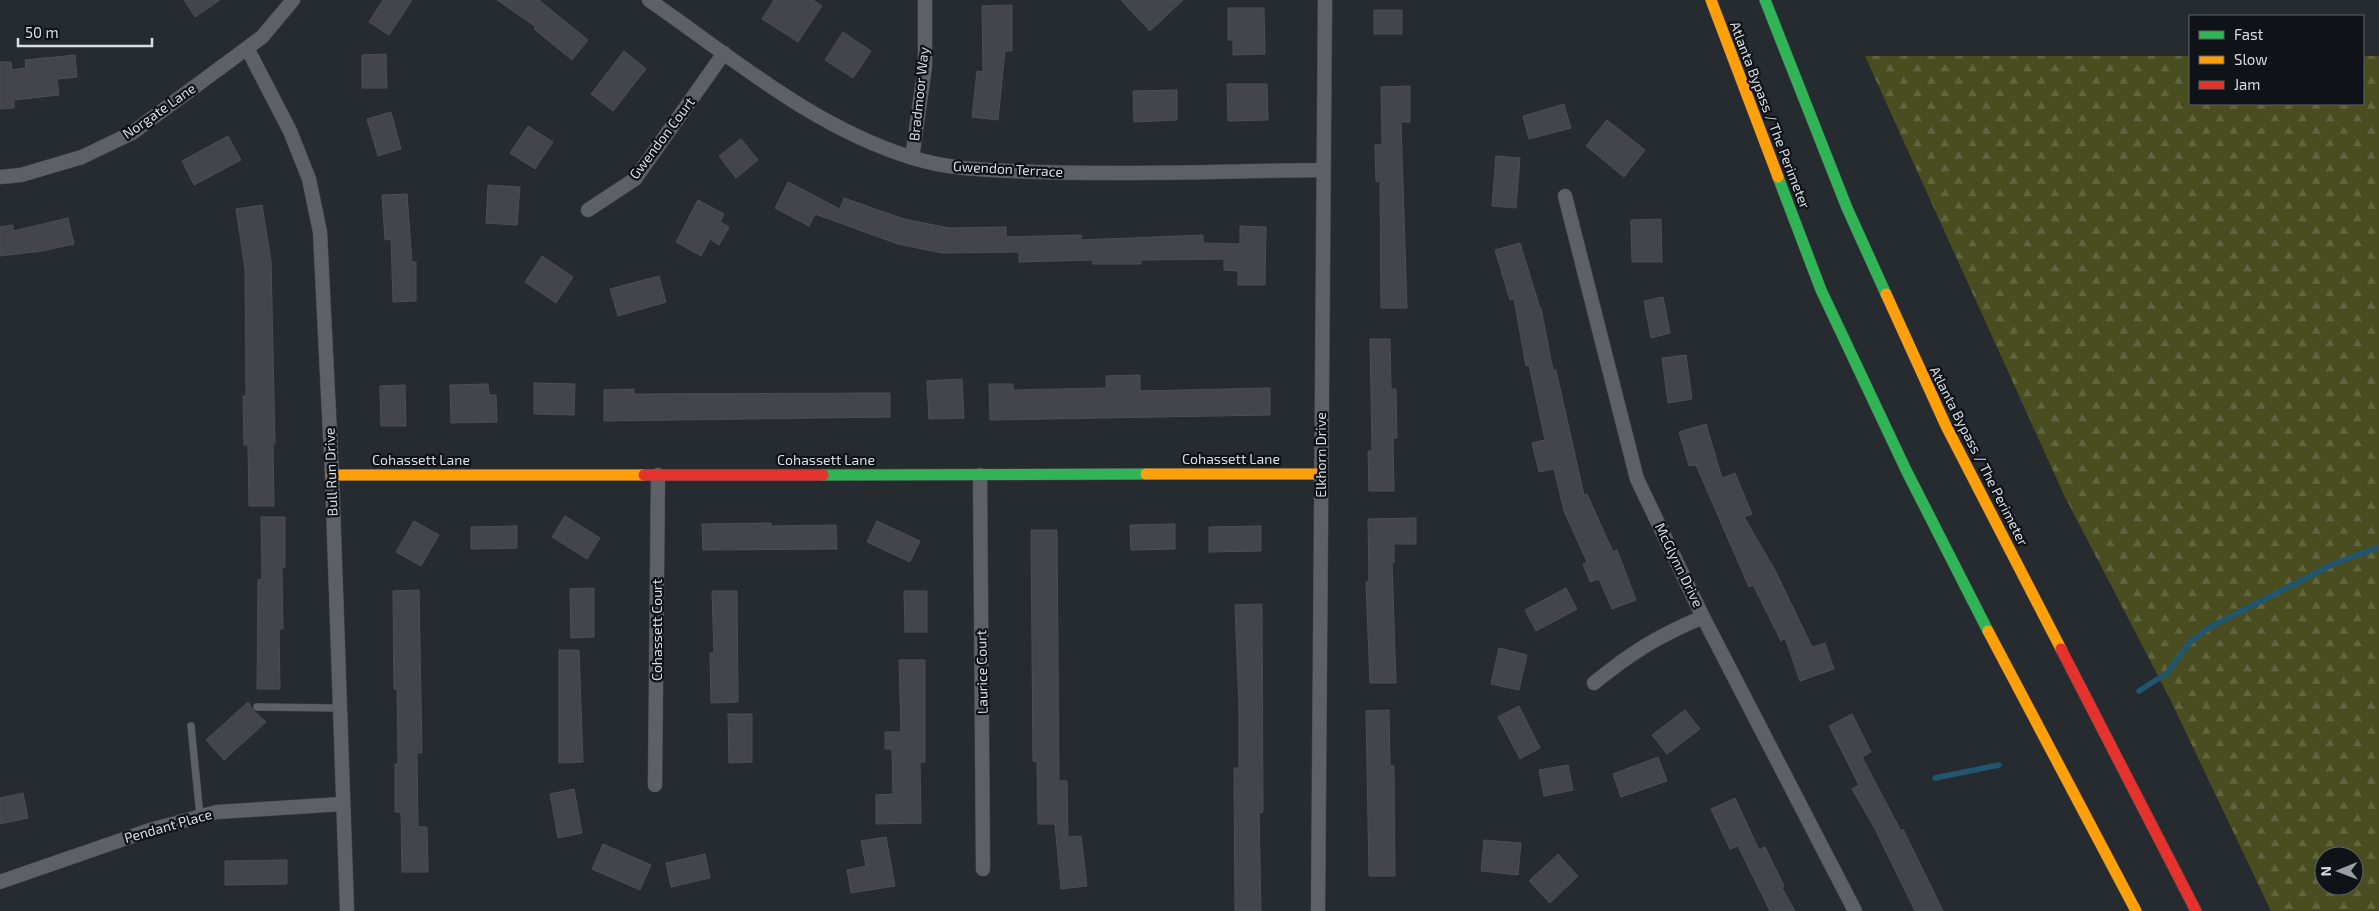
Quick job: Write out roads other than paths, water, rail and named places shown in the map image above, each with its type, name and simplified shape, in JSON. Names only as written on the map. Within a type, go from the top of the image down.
[{"type":"main road","name":"Atlanta Bypass / The Perimeter","points":[[1710,0],[1821,290],[1906,470],[2031,715],[2136,911]]},
{"type":"main road","name":"Atlanta Bypass / The Perimeter","points":[[1765,0],[1847,208],[1946,426],[2196,911]]},
{"type":"main road","name":"Cohassett Lane","points":[[332,475],[1321,474]]},
{"type":"street","name":"Norgate Lane","points":[[0,177],[21,175],[82,157],[132,134],[262,37],[293,0]]},
{"type":"street","name":"Gwendon Terrace","points":[[649,0],[792,101],[858,135],[912,158],[956,169],[1075,173],[1323,170]]},
{"type":"street","name":"Bradmoor Way","points":[[912,158],[925,66],[925,0]]},
{"type":"street","name":"Elkhorn Drive","points":[[1318,911],[1325,0]]},
{"type":"street","name":"Bull Run Drive","points":[[247,48],[290,131],[309,179],[316,205],[322,258],[332,475],[347,911]]},
{"type":"street","name":"Gwendon Court","points":[[588,210],[635,179],[724,53]]},
{"type":"street","name":"McGlynn Drive","points":[[1565,196],[1637,479],[1703,617],[1854,911]]},
{"type":"street","name":"Cohassett Court","points":[[655,786],[658,475]]},
{"type":"street","name":"Laurice Court","points":[[980,475],[983,869]]},
{"type":"street","points":[[1594,683],[1631,653],[1663,634],[1703,617]]},
{"type":"street","name":"Pendant Place","points":[[0,882],[150,830],[217,812],[342,804]]},
{"type":"lane","points":[[258,707],[339,708]]},
{"type":"lane","points":[[191,726],[200,816]]},
{"type":"waterway","points":[[2139,691],[2167,673],[2189,643],[2208,628],[2333,564],[2379,547]]},
{"type":"waterway","points":[[1935,778],[1999,765]]}]
